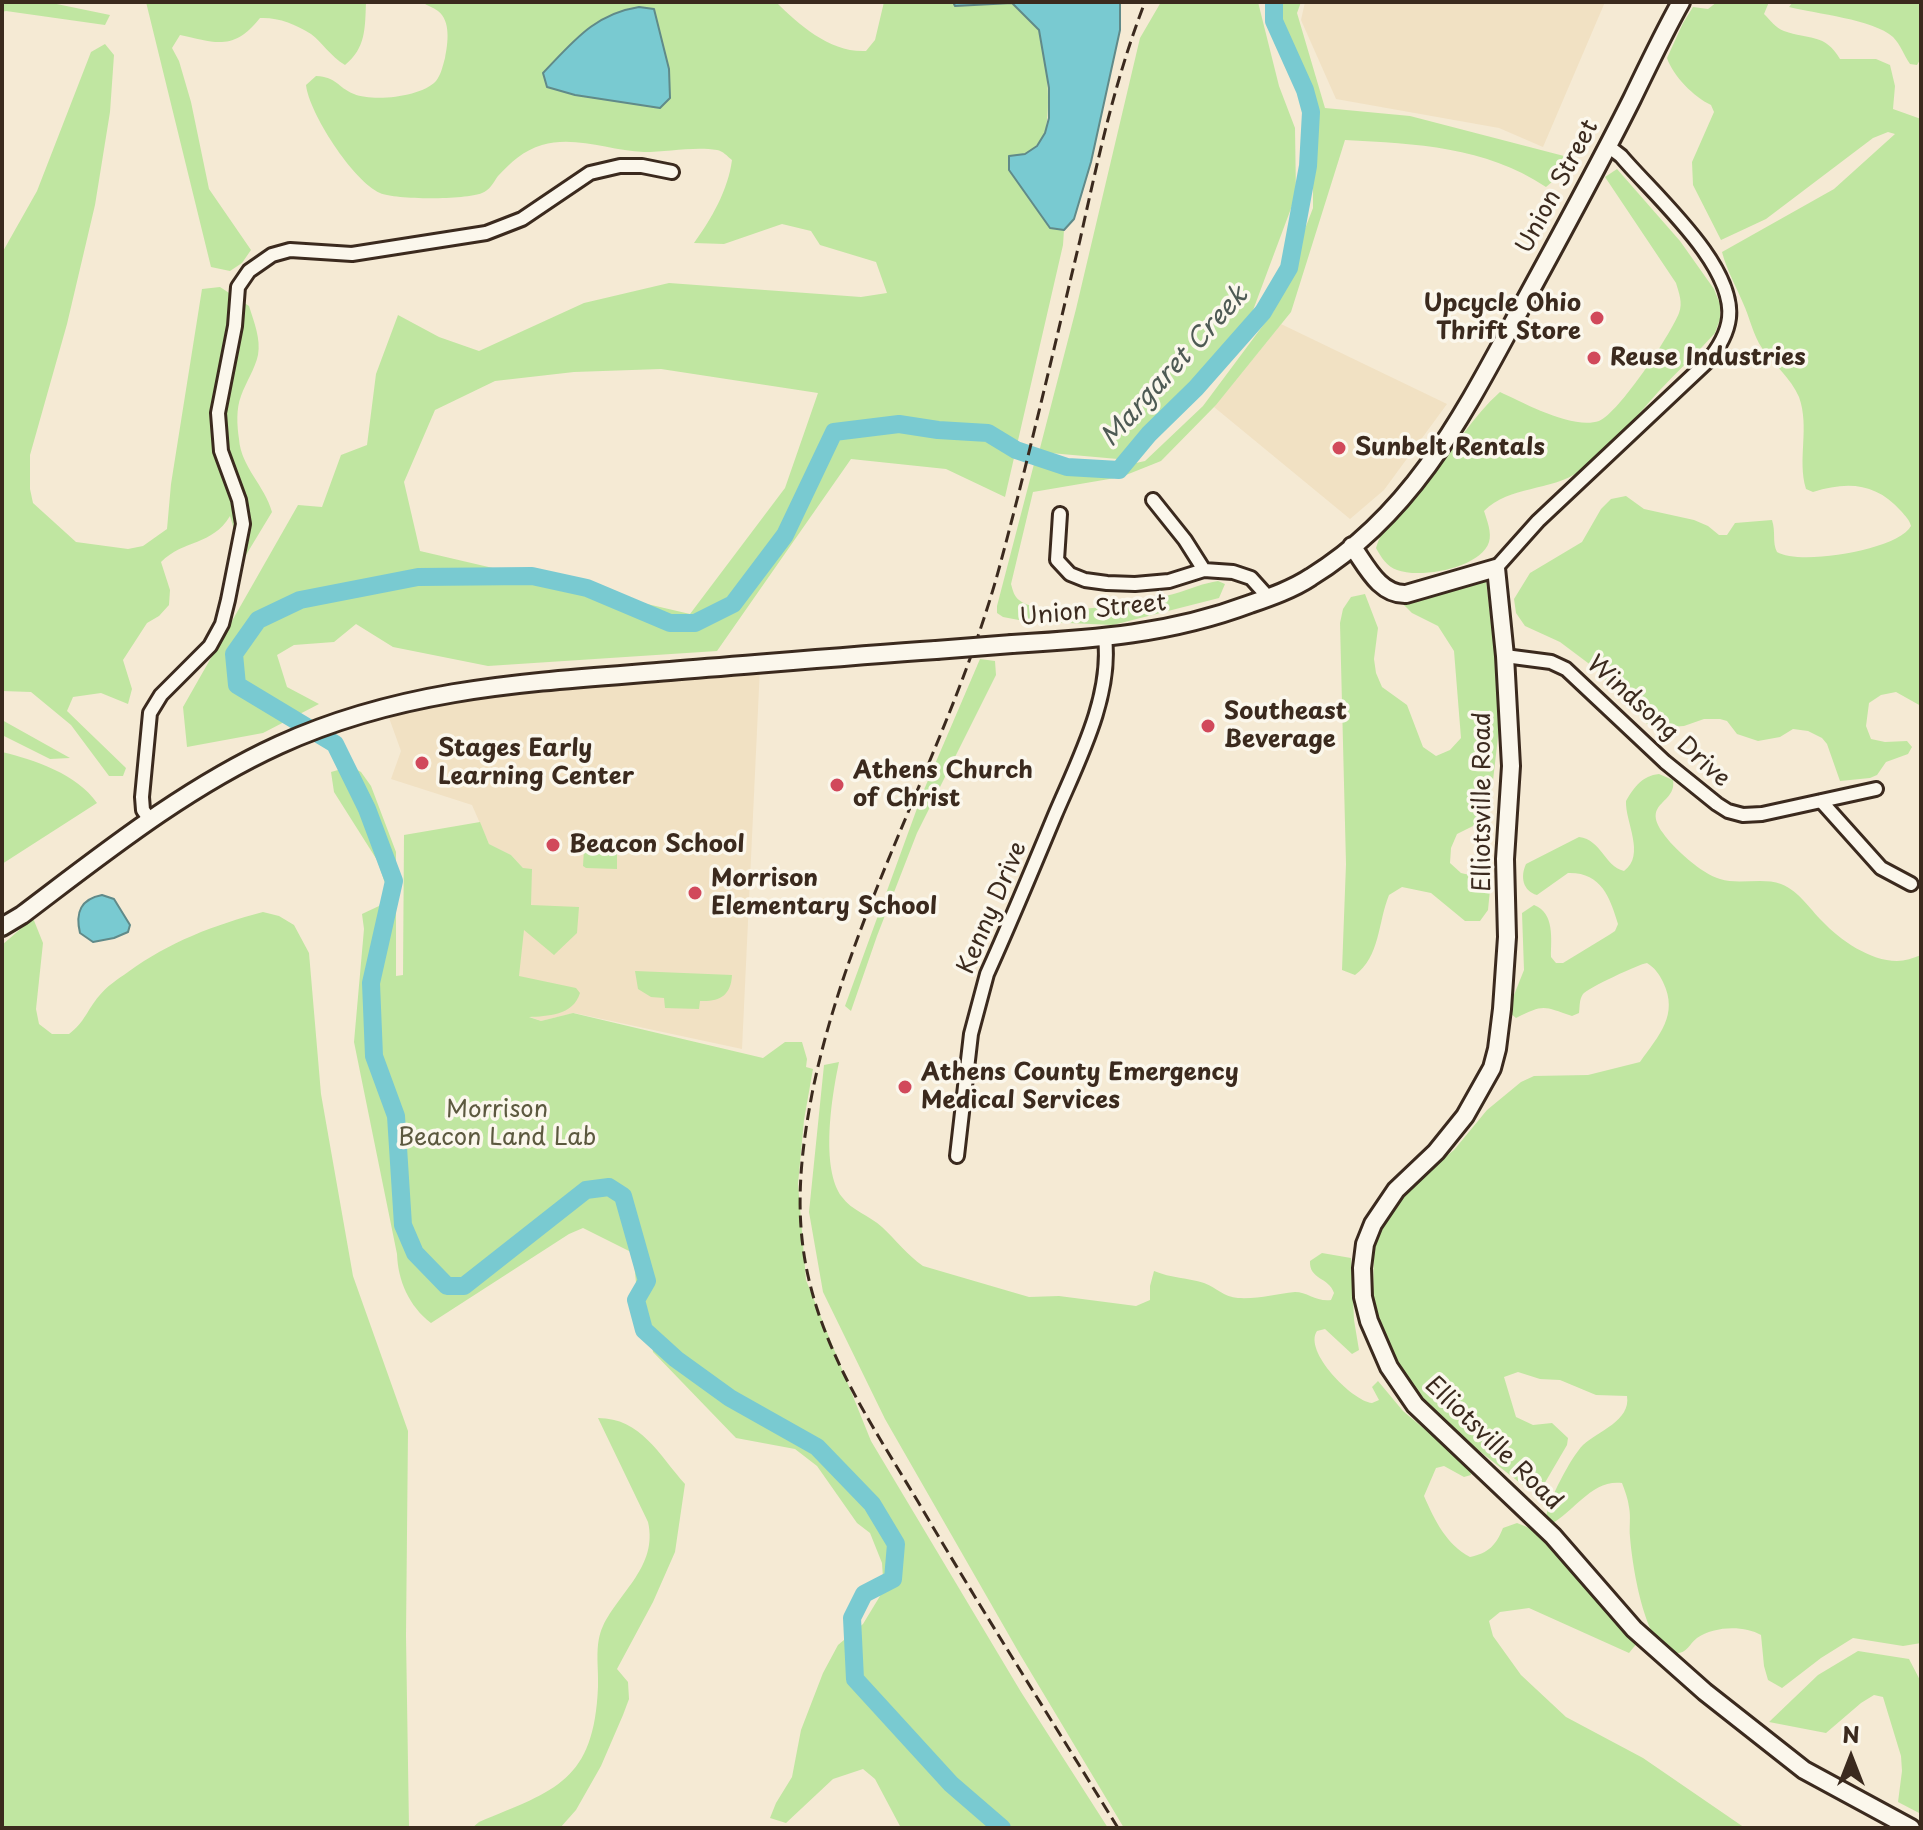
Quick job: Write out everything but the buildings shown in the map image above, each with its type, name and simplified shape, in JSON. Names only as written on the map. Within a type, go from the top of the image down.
[{"type":"main road","name":"Union Street","points":[[2,927],[150,820],[229,769],[282,744],[392,705],[464,689],[553,680],[1157,632],[1269,598],[1311,578],[1389,514],[1418,483],[1441,451],[1608,146],[1656,46],[1681,2]]},
{"type":"main road","points":[[1352,546],[1385,590],[1394,594],[1406,594],[1496,568]]},
{"type":"main road","name":"Elliotsville Road","points":[[1496,568],[1511,766],[1505,859],[1507,937],[1497,1049],[1492,1068],[1465,1116],[1436,1152],[1396,1190],[1373,1224],[1363,1255],[1362,1282],[1369,1321],[1389,1367],[1415,1405],[1553,1536],[1634,1629],[1705,1692],[1804,1770],[1911,1828]]},
{"type":"street","points":[[1496,568],[1538,521],[1716,351],[1729,319],[1729,302],[1710,257],[1621,156],[1608,146]]},
{"type":"street","points":[[150,820],[143,810],[142,797],[150,713],[161,695],[210,646],[222,624],[243,524],[239,500],[221,451],[218,413],[235,326],[238,287],[249,271],[272,255],[290,250],[352,254],[486,233],[522,219],[590,173],[620,166],[642,166],[672,172]]},
{"type":"street","points":[[1153,500],[1204,570]]},
{"type":"street","points":[[1060,514],[1057,560],[1070,574],[1085,580],[1135,584],[1169,581],[1204,570],[1233,572],[1251,578],[1269,598]]},
{"type":"street","name":"Kenny Drive","points":[[957,1156],[969,1045],[977,1007],[987,974],[1094,718],[1107,653],[1105,638]]},
{"type":"street","name":"Windsong Drive","points":[[1505,656],[1551,662],[1566,669],[1665,762],[1728,811],[1743,815],[1762,814],[1876,789]]},
{"type":"street","points":[[1821,801],[1881,868],[1911,884]]},
{"type":"shaded area","points":[[1305,2],[1605,2],[1543,147],[1499,128],[1336,99],[1301,20]]},
{"type":"shaded area","name":"Sunbelt Rentals","points":[[1281,324],[1447,404],[1384,490],[1350,519],[1214,407]]},
{"type":"shaded area","points":[[760,667],[742,1049],[574,1013],[541,1021],[509,1009],[523,868],[511,855],[489,844],[472,805],[391,779],[401,751],[388,715],[433,701],[508,690]]},
{"type":"green space","points":[[2,2],[47,2],[110,15],[105,25],[2,12]]},
{"type":"green space","points":[[146,2],[366,2],[361,44],[345,65],[305,30],[266,18],[260,18],[251,29],[233,40],[214,42],[180,35],[172,48],[191,102],[209,189],[251,250],[242,263],[230,271],[211,267]]},
{"type":"green space","points":[[422,2],[776,2],[816,36],[840,47],[866,51],[875,40],[884,2],[953,2],[955,6],[1012,3],[1023,12],[1037,26],[1042,37],[1048,82],[1048,114],[1041,140],[1009,170],[1050,228],[1064,230],[1005,497],[946,469],[851,459],[717,651],[488,666],[393,647],[356,624],[334,642],[294,645],[277,655],[287,687],[319,704],[263,733],[187,747],[183,707],[298,505],[322,507],[341,455],[367,445],[376,374],[398,315],[439,337],[479,351],[584,303],[669,283],[861,297],[887,293],[876,262],[820,245],[811,231],[782,224],[724,244],[694,243],[718,203],[730,171],[732,160],[717,150],[644,152],[555,142],[523,154],[482,193],[431,198],[380,193],[357,175],[334,145],[315,112],[306,85],[316,76],[323,77],[354,94],[373,98],[409,94],[436,81],[442,70],[448,33],[442,15]],"holes":[[[661,369],[818,393],[785,488],[690,614],[420,551],[404,482],[435,410],[495,381],[574,372]]]},
{"type":"green space","points":[[1161,2],[1258,2],[1279,86],[1295,128],[1296,195],[1249,321],[1129,460],[1039,452],[1140,38]]},
{"type":"green space","points":[[1279,2],[1301,2],[1297,13],[1325,108],[1410,116],[1564,156],[1566,170],[1546,187],[1523,173],[1474,155],[1424,146],[1345,140],[1291,312],[1216,405],[1161,461],[1121,477],[1033,492],[1011,584],[1019,600],[1050,609],[1120,605],[1218,581],[1225,584],[1219,598],[1113,625],[1024,621],[1003,617],[997,613],[997,606],[1034,464],[1077,464],[1109,469],[1145,461],[1203,406],[1273,312],[1313,208],[1313,110],[1281,33]]},
{"type":"green space","points":[[1717,2],[1769,2],[1764,14],[1781,30],[1822,41],[1840,59],[1876,59],[1890,65],[1895,86],[1893,109],[1921,119],[1921,706],[1896,692],[1881,695],[1869,703],[1866,726],[1871,739],[1907,741],[1912,747],[1908,754],[1886,762],[1877,775],[1870,778],[1840,781],[1827,744],[1808,731],[1793,729],[1780,737],[1758,741],[1737,734],[1727,721],[1720,719],[1704,719],[1684,726],[1647,724],[1592,666],[1560,642],[1525,626],[1516,613],[1514,599],[1530,573],[1582,542],[1601,509],[1611,499],[1626,496],[1644,509],[1694,520],[1719,535],[1727,535],[1735,523],[1772,520],[1777,552],[1789,556],[1826,556],[1869,548],[1902,535],[1911,526],[1891,502],[1871,490],[1850,486],[1813,492],[1806,489],[1799,397],[1759,343],[1722,252],[1834,189],[1895,134],[1888,132],[1873,138],[1766,219],[1721,240],[1693,185],[1692,162],[1714,112],[1711,105],[1679,79],[1667,58],[1693,7],[1708,9]]},
{"type":"green space","points":[[1793,2],[1921,2],[1921,58],[1917,65],[1910,64],[1896,40],[1884,31],[1858,21],[1789,7]]},
{"type":"green space","points":[[105,44],[114,55],[110,112],[95,205],[67,324],[30,455],[33,503],[76,542],[128,549],[143,546],[167,529],[171,484],[202,289],[220,287],[249,306],[256,330],[258,355],[239,401],[238,428],[244,459],[272,512],[243,560],[230,516],[215,533],[179,549],[161,562],[170,590],[169,605],[147,623],[123,660],[132,689],[128,704],[101,693],[73,697],[67,711],[126,768],[123,776],[109,776],[71,725],[31,692],[2,691],[2,253],[37,191],[91,52]]},
{"type":"green space","points":[[1617,169],[1680,241],[1714,289],[1720,304],[1720,319],[1715,333],[1591,463],[1568,478],[1518,492],[1484,511],[1490,538],[1484,551],[1474,559],[1434,572],[1393,569],[1376,548],[1380,537],[1400,509],[1433,475],[1473,421],[1500,392],[1563,419],[1588,423],[1599,421],[1631,389],[1674,323],[1681,306],[1676,283],[1605,177]]},
{"type":"green space","points":[[1472,580],[1486,580],[1500,698],[1499,728],[1490,807],[1483,821],[1457,834],[1451,848],[1450,863],[1461,873],[1491,880],[1488,910],[1480,921],[1465,921],[1431,893],[1402,887],[1389,895],[1374,949],[1355,975],[1342,970],[1346,864],[1340,623],[1343,609],[1351,597],[1365,594],[1378,628],[1374,659],[1382,687],[1407,705],[1423,747],[1436,756],[1450,750],[1461,738],[1454,651],[1438,626],[1412,613],[1402,603]]},
{"type":"green space","points":[[980,659],[995,661],[996,675],[917,833],[851,1011],[845,1006],[923,792]]},
{"type":"green space","points":[[2,720],[70,758],[50,759],[2,735]]},
{"type":"green space","points":[[2,752],[28,759],[67,776],[97,803],[2,864]]},
{"type":"green space","name":"Morrison Beacon Land Lab","points":[[345,768],[361,772],[371,786],[396,852],[396,976],[403,975],[404,835],[480,822],[489,844],[511,855],[523,868],[532,869],[531,905],[579,907],[577,933],[554,955],[524,930],[519,976],[576,988],[580,993],[577,1001],[566,1010],[529,1017],[541,1021],[573,1013],[763,1058],[785,1042],[802,1042],[806,1067],[813,1069],[798,1184],[806,1280],[871,1441],[1021,1692],[1108,1828],[901,1828],[875,1779],[863,1769],[833,1779],[786,1823],[770,1818],[792,1777],[801,1730],[823,1673],[838,1645],[863,1624],[880,1596],[882,1563],[870,1533],[857,1523],[817,1466],[795,1449],[736,1438],[653,1352],[651,1340],[641,1332],[633,1253],[583,1228],[431,1323],[411,1301],[400,1274],[354,1042],[364,929],[362,914],[379,906],[386,891],[377,860],[334,792],[331,772]]},
{"type":"green space","points":[[1659,774],[1673,780],[1673,788],[1658,809],[1657,823],[1674,846],[1697,866],[1720,879],[1774,882],[1788,887],[1838,935],[1876,957],[1900,961],[1921,955],[1921,1643],[1903,1646],[1853,1638],[1782,1688],[1768,1680],[1761,1635],[1754,1632],[1738,1628],[1720,1629],[1697,1638],[1681,1652],[1673,1653],[1663,1648],[1654,1636],[1641,1602],[1631,1549],[1629,1504],[1622,1483],[1611,1483],[1592,1491],[1551,1524],[1546,1518],[1555,1491],[1572,1459],[1583,1445],[1619,1419],[1627,1405],[1627,1396],[1596,1395],[1560,1380],[1540,1379],[1518,1372],[1504,1377],[1516,1417],[1533,1425],[1552,1423],[1568,1438],[1543,1486],[1537,1491],[1529,1490],[1459,1435],[1406,1380],[1377,1323],[1373,1293],[1374,1248],[1380,1222],[1398,1195],[1454,1150],[1487,1110],[1521,1082],[1534,1076],[1588,1075],[1640,1062],[1665,1024],[1669,1005],[1667,994],[1658,974],[1647,963],[1587,991],[1581,999],[1579,1013],[1572,1016],[1544,1008],[1516,1018],[1510,1013],[1510,1005],[1524,970],[1522,913],[1534,905],[1546,914],[1551,935],[1551,957],[1556,963],[1563,963],[1609,935],[1618,924],[1607,896],[1589,877],[1568,873],[1537,895],[1524,883],[1526,864],[1579,837],[1593,843],[1612,864],[1624,871],[1630,864],[1634,847],[1626,801],[1640,783]]},
{"type":"green space","points":[[591,842],[617,843],[617,869],[583,866],[584,849]]},
{"type":"green space","points":[[263,912],[279,916],[294,925],[309,953],[321,1094],[353,1276],[408,1431],[406,1636],[409,1828],[2,1828],[2,945],[33,918],[43,943],[36,1009],[39,1024],[52,1034],[69,1034],[106,989],[144,961],[192,936]]},
{"type":"green space","points":[[635,971],[732,975],[726,993],[718,999],[700,1001],[699,1009],[665,1008],[664,998],[651,997],[638,989]]},
{"type":"green space","points":[[839,1062],[830,1131],[831,1168],[835,1184],[846,1202],[882,1227],[923,1266],[1029,1297],[1059,1296],[1136,1306],[1150,1300],[1154,1271],[1204,1283],[1238,1298],[1295,1292],[1331,1300],[1334,1293],[1313,1272],[1310,1261],[1322,1253],[1351,1258],[1359,1350],[1352,1354],[1325,1329],[1317,1331],[1317,1350],[1332,1374],[1353,1394],[1372,1403],[1379,1400],[1372,1387],[1378,1381],[1403,1411],[1470,1467],[1471,1475],[1464,1477],[1444,1466],[1436,1468],[1424,1496],[1442,1531],[1454,1546],[1470,1557],[1491,1547],[1503,1528],[1517,1523],[1532,1529],[1638,1642],[1629,1653],[1529,1608],[1500,1612],[1489,1621],[1493,1636],[1521,1675],[1566,1717],[1643,1758],[1745,1828],[1124,1828],[885,1419],[823,1292],[809,1212],[824,1065]]},
{"type":"green space","points":[[598,1418],[626,1424],[638,1431],[685,1484],[675,1552],[653,1602],[617,1669],[628,1682],[629,1699],[601,1766],[576,1810],[560,1828],[472,1828],[549,1790],[566,1778],[579,1763],[589,1743],[595,1718],[600,1633],[610,1613],[636,1577],[648,1552],[648,1522]]},
{"type":"green space","points":[[1858,1651],[1909,1659],[1921,1682],[1921,1814],[1898,1802],[1901,1756],[1883,1697],[1874,1695],[1861,1703],[1826,1733],[1769,1722],[1818,1675]]},
{"type":"water","points":[[953,2],[1120,2],[1120,30],[1091,162],[1074,219],[1064,230],[1050,228],[1009,170],[1009,156],[1025,154],[1037,146],[1049,118],[1049,88],[1039,30],[1012,3],[955,6]]},
{"type":"water","points":[[639,7],[654,9],[669,69],[670,98],[660,108],[575,95],[547,87],[543,73],[585,31],[609,16]]},
{"type":"water","points":[[102,895],[114,899],[130,925],[128,932],[93,942],[80,933],[79,913],[84,903]]},
{"type":"waterway","name":"Margaret Creek","points":[[1002,1828],[951,1784],[855,1679],[852,1618],[864,1594],[893,1579],[896,1544],[872,1504],[817,1447],[730,1398],[676,1359],[644,1330],[636,1300],[647,1281],[623,1196],[609,1187],[586,1190],[464,1286],[447,1286],[415,1253],[403,1225],[396,1116],[374,1056],[371,983],[394,881],[367,809],[335,744],[237,685],[234,654],[258,620],[300,600],[418,577],[532,576],[587,588],[670,623],[695,623],[733,604],[785,535],[834,432],[899,424],[988,433],[1016,450],[1067,467],[1119,470],[1263,312],[1289,268],[1308,166],[1311,112],[1305,90],[1274,21],[1274,2]]},
{"type":"railway","points":[[1118,1828],[991,1624],[840,1367],[817,1310],[809,1280],[801,1233],[800,1187],[812,1094],[850,959],[955,698],[1000,565],[1108,120],[1145,2]]},
{"type":"place","name":"Upcycle Ohio Thrift Store","points":[[1597,318]]},
{"type":"place","name":"Reuse Industries","points":[[1594,358]]},
{"type":"place","name":"Sunbelt Rentals","points":[[1339,448]]},
{"type":"place","name":"Southeast Beverage","points":[[1208,726]]},
{"type":"place","name":"Stages Early Learning Center","points":[[422,763]]},
{"type":"place","name":"Athens Church of Christ","points":[[837,785]]},
{"type":"place","name":"Beacon School","points":[[553,845]]},
{"type":"place","name":"Morrison Elementary School","points":[[695,893]]},
{"type":"place","name":"Athens County Emergency Medical Services","points":[[905,1087]]}]
